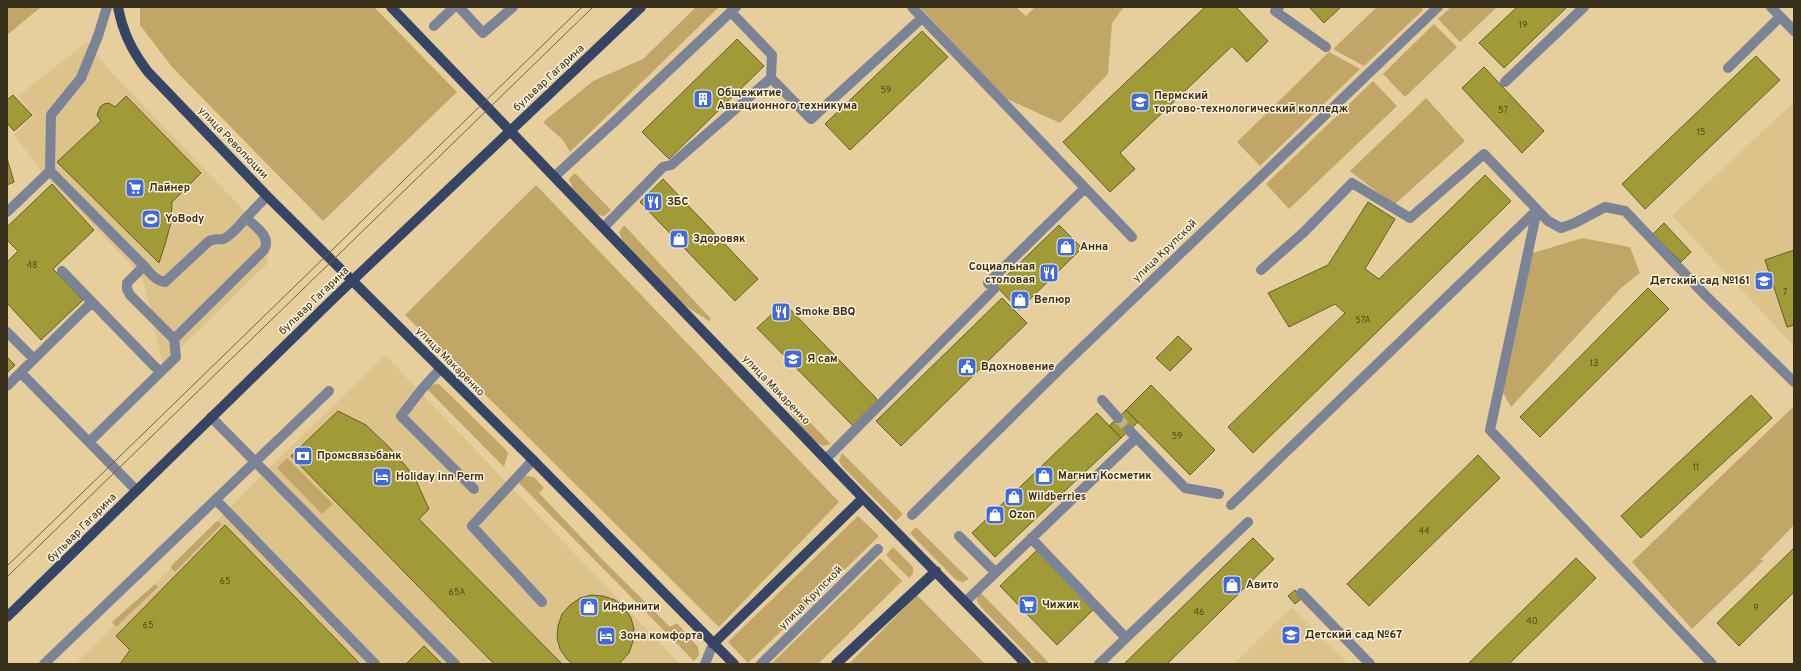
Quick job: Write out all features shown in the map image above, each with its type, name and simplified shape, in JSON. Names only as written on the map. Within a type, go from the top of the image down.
[{"type":"main road","name":"улица Революции","points":[[118,7],[120,21],[133,51],[148,72],[352,281]]},
{"type":"main road","points":[[391,7],[489,108],[510,132]]},
{"type":"main road","name":"бульвар Гагарина","points":[[7,617],[352,281],[641,7]]},
{"type":"main road","name":"улица Макаренко","points":[[510,132],[604,227],[863,498],[1026,664]]},
{"type":"main road","name":"улица Макаренко","points":[[352,281],[533,460],[734,664]]},
{"type":"main road","points":[[713,644],[863,498]]},
{"type":"main road","points":[[836,664],[936,571]]},
{"type":"street","points":[[7,212],[50,171],[51,114],[81,78],[98,36],[107,7]]},
{"type":"street","points":[[459,7],[483,33],[513,7]]},
{"type":"street","points":[[912,7],[1132,237]]},
{"type":"street","name":"улица Крупской","points":[[912,515],[1067,362],[1438,7]]},
{"type":"street","points":[[1505,82],[1584,7]]},
{"type":"street","points":[[1771,7],[1794,31]]},
{"type":"street","points":[[1275,8],[1326,47]]},
{"type":"street","points":[[434,26],[448,9]]},
{"type":"street","points":[[554,176],[614,122],[733,9],[772,55],[771,78],[671,166],[663,167],[604,227]]},
{"type":"street","points":[[1728,63],[1780,16]]},
{"type":"street","points":[[771,78],[811,119],[922,18]]},
{"type":"street","points":[[1261,270],[1304,232],[1352,183],[1410,218],[1484,154],[1548,221],[1561,228],[1575,223],[1605,207],[1625,211],[1705,295],[1794,382]]},
{"type":"street","points":[[50,171],[160,282],[165,282],[212,239],[223,239],[228,236],[268,196]]},
{"type":"street","points":[[826,459],[994,289],[988,283],[1085,188]]},
{"type":"street","points":[[1231,505],[1537,210]]},
{"type":"street","points":[[1537,210],[1490,430],[1712,664]]},
{"type":"street","points":[[174,339],[264,250],[267,245],[264,235],[246,218]]},
{"type":"street","points":[[89,442],[176,357],[174,339],[130,295],[127,289],[127,283],[144,266]]},
{"type":"street","points":[[62,271],[160,372]]},
{"type":"street","points":[[7,386],[92,302]]},
{"type":"street","points":[[7,332],[34,360]]},
{"type":"street","points":[[440,369],[422,389],[402,416],[474,489]]},
{"type":"street","points":[[21,373],[136,490]]},
{"type":"street","points":[[44,664],[256,463],[329,391]]},
{"type":"street","points":[[1102,400],[1118,418]]},
{"type":"street","points":[[211,417],[455,664]]},
{"type":"street","points":[[964,602],[1031,538],[1133,434],[1184,488],[1219,494]]},
{"type":"street","points":[[533,460],[472,526],[542,602]]},
{"type":"street","points":[[216,500],[375,664]]},
{"type":"street","points":[[1099,664],[1248,522]]},
{"type":"street","points":[[959,536],[995,572]]},
{"type":"street","points":[[1031,538],[1126,638]]},
{"type":"street","name":"улица Крупской","points":[[761,664],[878,549]]},
{"type":"street","points":[[1301,593],[1370,664]]},
{"type":"street","points":[[705,664],[713,644]]},
{"type":"shaded area","points":[[7,7],[41,7],[7,35]]},
{"type":"shaded area","points":[[140,7],[374,7],[457,92],[323,221],[172,67],[140,25]]},
{"type":"shaded area","points":[[696,7],[719,7],[570,152],[563,140],[543,122],[593,81],[643,59]]},
{"type":"shaded area","points":[[920,7],[1016,7],[1026,16],[1035,7],[1124,7],[1112,23],[1108,74],[1060,123],[1005,98]]},
{"type":"shaded area","points":[[1377,7],[1421,7],[1423,10],[1364,66],[1333,49]]},
{"type":"shaded area","points":[[1451,7],[1497,7],[1460,42],[1438,19]]},
{"type":"shaded area","points":[[1434,24],[1457,47],[1405,97],[1383,74]]},
{"type":"shaded area","points":[[87,42],[110,71],[265,232],[268,263],[163,365],[143,280],[132,266],[42,172],[14,135],[34,115],[18,96]]},
{"type":"shaded area","points":[[1329,52],[1360,69],[1260,166],[1237,142]]},
{"type":"shaded area","points":[[1373,81],[1397,106],[1289,209],[1266,184]]},
{"type":"shaded area","points":[[1426,98],[1465,141],[1394,205],[1350,171]]},
{"type":"shaded area","name":"Детский сад №161","points":[[1794,102],[1794,346],[1672,216]]},
{"type":"shaded area","points":[[575,173],[611,210],[604,216],[598,215],[573,189],[569,179]]},
{"type":"shaded area","points":[[536,185],[839,502],[719,627],[405,315]]},
{"type":"shaded area","points":[[624,225],[711,319],[709,321],[678,301],[623,242],[619,232]]},
{"type":"shaded area","points":[[1582,238],[1630,247],[1640,273],[1621,288],[1511,407],[1502,391],[1530,254]]},
{"type":"shaded area","points":[[385,355],[680,664],[76,664],[259,478]]},
{"type":"shaded area","points":[[439,384],[506,450],[508,453],[504,467],[426,388],[431,385]]},
{"type":"shaded area","points":[[779,393],[781,393],[831,444],[823,446],[810,437],[798,423]]},
{"type":"shaded area","points":[[1794,406],[1794,525],[1760,560],[1764,560],[1692,629],[1632,562]]},
{"type":"shaded area","points":[[842,453],[903,514],[896,521],[841,465],[839,460]]},
{"type":"shaded area","points":[[287,458],[333,504],[322,514],[277,468]]},
{"type":"shaded area","points":[[526,476],[534,477],[544,488],[539,493],[670,627],[677,623],[698,647],[699,655],[694,661],[517,481]]},
{"type":"shaded area","points":[[858,516],[879,536],[748,663],[728,642]]},
{"type":"shaded area","points":[[217,521],[222,524],[175,572],[171,566]]},
{"type":"shaded area","points":[[916,527],[969,579],[963,582],[956,580],[910,533]]},
{"type":"shaded area","points":[[893,547],[913,567],[913,574],[909,578],[886,555]]},
{"type":"shaded area","points":[[880,558],[902,581],[818,664],[771,664]]},
{"type":"shaded area","points":[[155,584],[158,587],[117,626],[114,625],[112,622]]},
{"type":"shaded area","points":[[980,592],[1050,664],[1036,664],[980,606],[977,601],[977,595]]},
{"type":"shaded area","points":[[917,595],[985,664],[849,664]]},
{"type":"shaded area","name":"Детский сад №67","points":[[1292,607],[1348,664],[1234,664]]},
{"type":"building","name":"Пермский торгово-технологический колледж","points":[[1205,7],[1236,7],[1268,41],[1247,62],[1232,46],[1120,153],[1135,169],[1110,192],[1063,142]]},
{"type":"building","points":[[1309,7],[1341,7],[1324,23]]},
{"type":"building","points":[[1517,7],[1567,7],[1504,68],[1479,43]]},
{"type":"building","points":[[922,31],[948,57],[850,150],[825,124]]},
{"type":"building","name":"Общежитие Авиационного техникума","points":[[737,39],[764,66],[669,159],[642,132]]},
{"type":"building","points":[[1756,56],[1780,80],[1645,209],[1622,184]]},
{"type":"building","points":[[1484,67],[1544,131],[1522,153],[1462,88]]},
{"type":"building","points":[[13,95],[32,115],[14,131],[7,123],[7,100]]},
{"type":"building","name":"Лайнер","points":[[126,96],[201,173],[172,202],[171,222],[159,263],[57,162],[101,121],[97,115],[100,107],[109,103],[115,107]]},
{"type":"building","points":[[7,158],[14,182],[7,185]]},
{"type":"building","points":[[1485,175],[1511,201],[1253,453],[1228,427],[1345,313],[1335,304],[1289,327],[1268,293],[1328,265],[1368,202],[1395,219],[1365,269],[1379,279]]},
{"type":"building","points":[[663,179],[758,279],[735,301],[640,202]]},
{"type":"building","points":[[52,184],[94,230],[53,269],[83,300],[41,340],[7,303],[7,262],[18,251],[7,240],[7,227]]},
{"type":"building","points":[[1664,223],[1691,252],[1681,262],[1653,234]]},
{"type":"building","points":[[1059,225],[1082,248],[1019,310],[996,286]]},
{"type":"building","points":[[1794,250],[1794,325],[1787,327],[1765,260]]},
{"type":"building","points":[[1648,288],[1669,309],[1540,437],[1520,417]]},
{"type":"building","points":[[1002,298],[1027,323],[901,446],[876,421]]},
{"type":"building","points":[[784,303],[875,397],[879,403],[854,427],[757,328]]},
{"type":"building","points":[[1178,336],[1192,349],[1170,371],[1156,358]]},
{"type":"building","points":[[7,357],[15,365],[7,373]]},
{"type":"building","points":[[1151,385],[1215,450],[1190,475],[1126,410]]},
{"type":"building","points":[[1751,395],[1772,418],[1641,538],[1621,516]]},
{"type":"building","points":[[1126,410],[1138,422],[1121,438],[1109,426]]},
{"type":"building","points":[[338,411],[366,425],[392,450],[414,476],[429,509],[419,519],[562,664],[494,664],[291,456]]},
{"type":"building","points":[[1097,413],[1121,438],[995,557],[972,533]]},
{"type":"building","points":[[1478,455],[1500,478],[1369,606],[1347,584]]},
{"type":"building","points":[[225,525],[360,664],[120,664],[130,650],[116,636]]},
{"type":"building","points":[[1253,538],[1274,559],[1167,664],[1124,664]]},
{"type":"building","points":[[1794,548],[1794,592],[1739,646],[1717,623]]},
{"type":"building","points":[[1037,550],[1094,609],[1057,645],[1000,586]]},
{"type":"building","points":[[1576,558],[1596,578],[1509,664],[1468,664]]},
{"type":"building","points":[[1295,590],[1302,598],[1295,604],[1288,596]]},
{"type":"building","points":[[591,595],[603,596],[615,600],[624,607],[631,618],[634,629],[633,641],[629,653],[619,664],[572,664],[560,649],[557,638],[558,626],[562,614],[570,605],[580,598]]},
{"type":"building","points":[[424,646],[442,664],[407,663]]},
{"type":"tunnel","points":[[1118,418],[1129,430]]},
{"type":"tram line","points":[[7,566],[582,7]]},
{"type":"tram line","points":[[7,577],[593,7]]},
{"type":"place","name":"Общежитие Авиационного техникума","points":[[703,99]]},
{"type":"place","name":"Пермский торгово-технологический колледж","points":[[1140,102]]},
{"type":"place","name":"Лайнер","points":[[135,188]]},
{"type":"place","name":"ЗБС","points":[[653,202]]},
{"type":"place","name":"YoBody","points":[[151,219]]},
{"type":"place","name":"Здоровяк","points":[[679,239]]},
{"type":"place","name":"Анна","points":[[1066,247]]},
{"type":"place","name":"Социальная столовая","points":[[1049,273]]},
{"type":"place","name":"Детский сад №161","points":[[1764,281]]},
{"type":"place","name":"Велюр","points":[[1020,300]]},
{"type":"place","name":"Smoke BBQ","points":[[781,312]]},
{"type":"place","name":"Я сам","points":[[793,359]]},
{"type":"place","name":"Вдохновение","points":[[967,367]]},
{"type":"place","name":"Промсвязьбанк","points":[[303,456]]},
{"type":"place","name":"Магнит Косметик","points":[[1044,476]]},
{"type":"place","name":"Holiday inn Perm","points":[[382,477]]},
{"type":"place","name":"Wildberries","points":[[1014,497]]},
{"type":"place","name":"Ozon","points":[[995,515]]},
{"type":"place","name":"Авито","points":[[1232,585]]},
{"type":"place","name":"Чижик","points":[[1028,605]]},
{"type":"place","name":"Инфинити","points":[[589,607]]},
{"type":"place","name":"Детский сад №67","points":[[1291,635]]},
{"type":"place","name":"Зона комфорта","points":[[606,636]]}]
